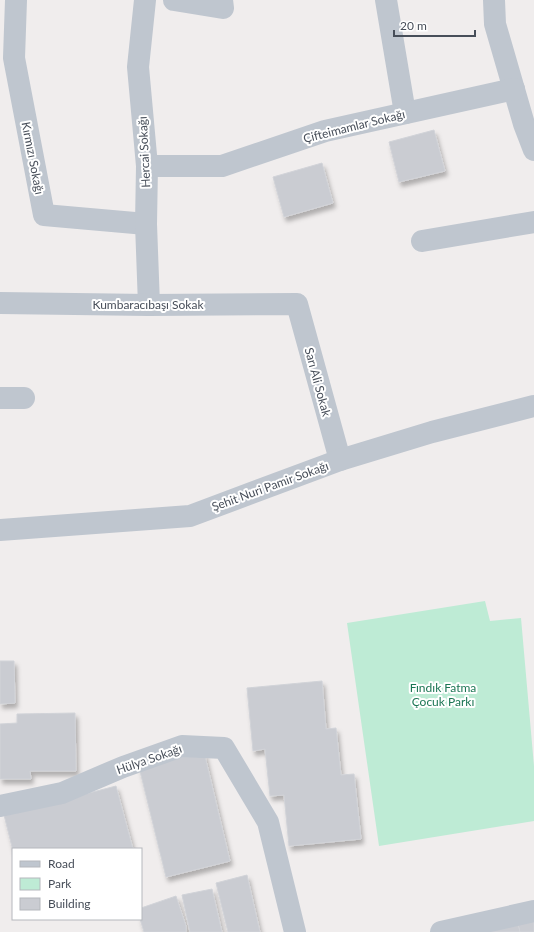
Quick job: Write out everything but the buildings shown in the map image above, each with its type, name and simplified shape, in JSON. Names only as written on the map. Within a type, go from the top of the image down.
[{"type":"street","name":"Kırmızı Sokağı","points":[[16,0],[14,58],[44,214],[146,224]]},
{"type":"street","name":"Hercai Sokağı","points":[[144,0],[138,68],[147,166],[146,224],[149,304]]},
{"type":"street","points":[[174,0],[223,4]]},
{"type":"street","points":[[386,0],[405,113]]},
{"type":"street","points":[[494,0],[495,24],[534,150]]},
{"type":"street","name":"Çifteimamlar Sokağı","points":[[147,166],[222,166],[325,131],[514,89]]},
{"type":"street","points":[[422,241],[534,222]]},
{"type":"street","name":"Kumbaracıbaşı Sokak","points":[[0,303],[297,304]]},
{"type":"street","name":"Sarı Ali Sokak","points":[[297,304],[340,460]]},
{"type":"street","points":[[0,398],[24,398]]},
{"type":"street","name":"Şehit Nuri Pamir Sokağı","points":[[0,530],[190,516],[340,460],[432,432],[534,406]]},
{"type":"street","name":"Hülya Sokağı","points":[[0,806],[62,793],[123,767],[182,746],[224,748],[268,822],[295,932]]},
{"type":"street","points":[[441,932],[534,911]]},
{"type":"green space","name":"Fındık Fatma Çocuk Parkı","points":[[485,601],[490,621],[521,618],[534,766],[534,821],[379,846],[347,623]]}]
